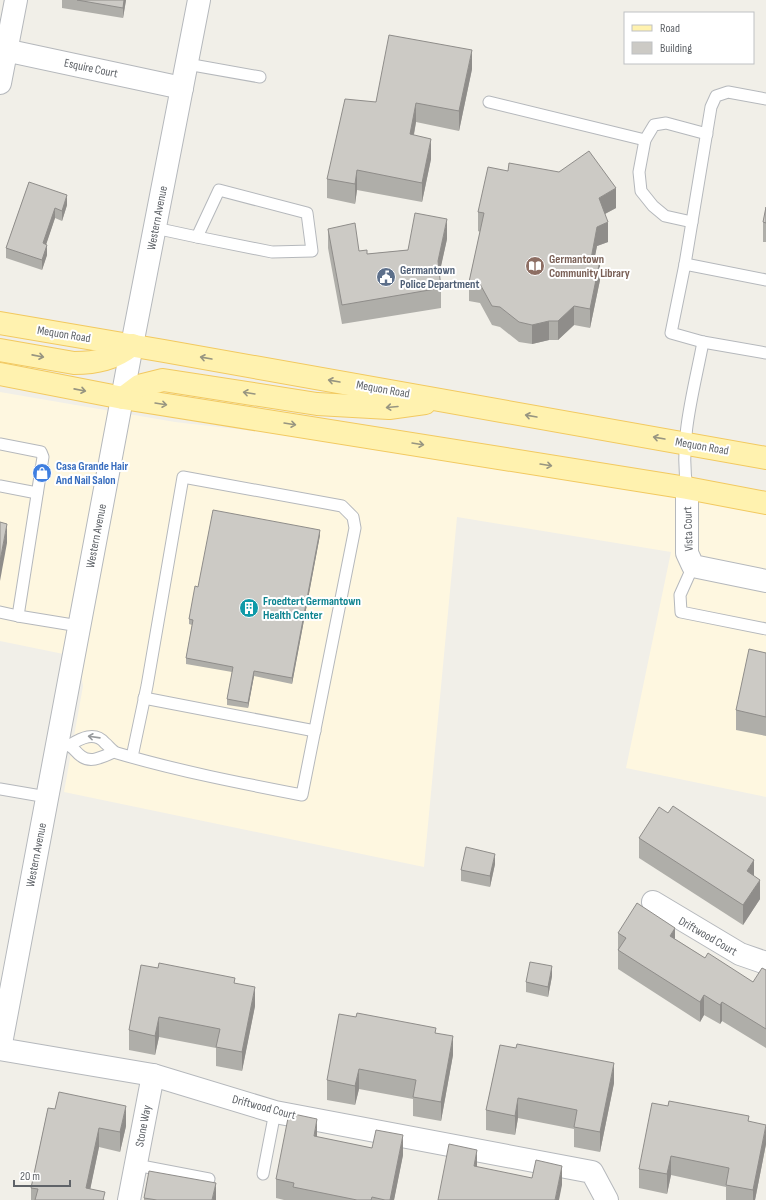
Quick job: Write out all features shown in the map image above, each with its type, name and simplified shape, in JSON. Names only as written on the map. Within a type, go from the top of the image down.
[{"type":"main road","name":"Mequon Road","points":[[0,323],[132,345],[766,458]]},
{"type":"main road","points":[[0,350],[74,363],[85,363],[106,360],[120,355],[132,345]]},
{"type":"main road","points":[[0,374],[123,398],[687,488],[766,504]]},
{"type":"main road","points":[[123,398],[139,386],[163,380],[316,404],[389,408],[444,400]]},
{"type":"street","points":[[0,83],[3,49],[16,0]]},
{"type":"street","name":"Western Avenue","points":[[0,1049],[47,798],[63,744],[79,626],[199,0]]},
{"type":"street","name":"Esquire Court","points":[[3,49],[182,88]]},
{"type":"street","name":"Vista Court","points":[[687,488],[687,553],[693,566],[766,581]]},
{"type":"street","name":"Driftwood Court","points":[[653,902],[740,954],[766,963]]},
{"type":"street","name":"Driftwood Court","points":[[0,1049],[153,1075],[275,1112],[592,1172],[607,1200]]},
{"type":"street","name":"Stone Way","points":[[129,1200],[153,1075]]},
{"type":"lane","points":[[187,64],[260,77]]},
{"type":"lane","points":[[766,99],[728,92],[716,96],[711,107],[685,264],[671,333],[703,342],[766,353]]},
{"type":"lane","points":[[489,102],[645,140]]},
{"type":"lane","points":[[692,222],[664,216],[653,206],[641,191],[639,172],[645,140],[654,125],[666,123],[707,134]]},
{"type":"lane","points":[[155,228],[197,237],[272,252],[312,251],[307,213],[219,190],[197,237]]},
{"type":"lane","points":[[685,264],[766,280]]},
{"type":"lane","points":[[687,488],[684,466],[684,443],[703,342]]},
{"type":"lane","points":[[0,444],[41,452],[43,457],[18,616]]},
{"type":"lane","points":[[63,744],[85,736],[101,738],[114,752],[132,757],[188,772],[302,795],[355,528],[353,517],[342,506],[184,477],[132,757]]},
{"type":"lane","points":[[0,486],[37,493]]},
{"type":"lane","points":[[693,566],[680,595],[681,612],[766,629]]},
{"type":"lane","points":[[0,612],[79,626]]},
{"type":"lane","points":[[144,698],[315,731]]},
{"type":"lane","points":[[63,744],[82,757],[98,760],[114,752]]},
{"type":"lane","points":[[0,789],[47,798]]},
{"type":"lane","points":[[263,1174],[275,1112]]},
{"type":"lane","points":[[136,1165],[209,1179]]},
{"type":"shaded area","points":[[0,392],[175,422],[323,439],[624,488],[766,514],[766,797],[626,768],[671,552],[457,517],[424,867],[64,792],[83,686],[81,673],[83,658],[0,641]]},
{"type":"building","points":[[77,0],[124,0],[123,8]]},
{"type":"building","points":[[389,35],[472,50],[459,111],[416,103],[410,134],[431,139],[422,183],[357,170],[355,184],[327,179],[345,99],[376,102]]},
{"type":"building","name":"Germantown Community Library","points":[[589,151],[616,188],[599,198],[608,222],[597,227],[591,259],[600,260],[590,309],[574,306],[558,321],[549,321],[532,325],[519,322],[500,307],[492,306],[480,284],[469,282],[484,213],[478,212],[488,167],[508,171],[509,163],[559,172]]},
{"type":"building","points":[[29,182],[67,195],[62,211],[55,208],[43,243],[47,245],[42,260],[6,248]]},
{"type":"building","points":[[766,207],[766,223],[763,222]]},
{"type":"building","name":"Germantown Police Department","points":[[415,213],[447,219],[438,261],[441,288],[342,305],[328,229],[355,223],[359,251],[367,250],[367,254],[408,250]]},
{"type":"building","name":"Froedtert Germantown Health Center","points":[[213,510],[320,530],[292,678],[254,671],[248,703],[227,699],[233,667],[186,658],[193,620],[189,619],[195,586],[198,587]]},
{"type":"building","points":[[0,522],[7,524],[0,561]]},
{"type":"building","points":[[749,649],[766,653],[766,717],[736,710]]},
{"type":"building","points":[[673,806],[754,860],[747,871],[760,880],[743,905],[639,838],[659,807],[668,813]]},
{"type":"building","points":[[466,847],[495,854],[490,876],[461,870]]},
{"type":"building","points":[[637,903],[675,928],[670,936],[705,958],[708,953],[753,982],[762,968],[766,970],[766,1029],[722,1002],[720,1005],[704,995],[700,1002],[618,950],[626,938],[618,933]]},
{"type":"building","points":[[530,962],[552,966],[548,987],[526,982]]},
{"type":"building","points":[[159,963],[235,978],[234,983],[255,987],[242,1052],[216,1047],[220,1029],[159,1017],[155,1036],[129,1030],[141,965],[158,968]]},
{"type":"building","points":[[357,1013],[436,1028],[435,1033],[453,1036],[441,1102],[413,1097],[416,1080],[359,1069],[355,1086],[327,1080],[339,1014],[356,1017]]},
{"type":"building","points":[[517,1044],[614,1063],[600,1132],[574,1127],[577,1110],[518,1098],[515,1116],[486,1110],[500,1045],[516,1048]]},
{"type":"building","points":[[59,1092],[126,1106],[120,1132],[99,1128],[86,1188],[105,1192],[103,1200],[35,1200],[38,1189],[31,1188],[48,1108],[55,1109]]},
{"type":"building","points":[[669,1101],[749,1116],[748,1121],[766,1125],[753,1190],[726,1185],[729,1168],[671,1156],[667,1174],[639,1169],[652,1103],[668,1106]]},
{"type":"building","points":[[289,1113],[317,1119],[314,1136],[372,1148],[376,1130],[403,1135],[390,1200],[372,1197],[371,1200],[357,1200],[293,1187],[294,1183],[276,1179]]},
{"type":"building","points":[[449,1144],[477,1150],[474,1166],[532,1178],[536,1160],[562,1166],[555,1200],[438,1200]]},
{"type":"building","points":[[149,1171],[216,1183],[212,1200],[157,1200],[144,1198]]},
{"type":"place","name":"Germantown Community Library","points":[[535,266]]},
{"type":"place","name":"Germantown Police Department","points":[[386,277]]},
{"type":"place","name":"Casa Grande Hair And Nail Salon","points":[[42,473]]},
{"type":"place","name":"Froedtert Germantown Health Center","points":[[249,608]]}]
